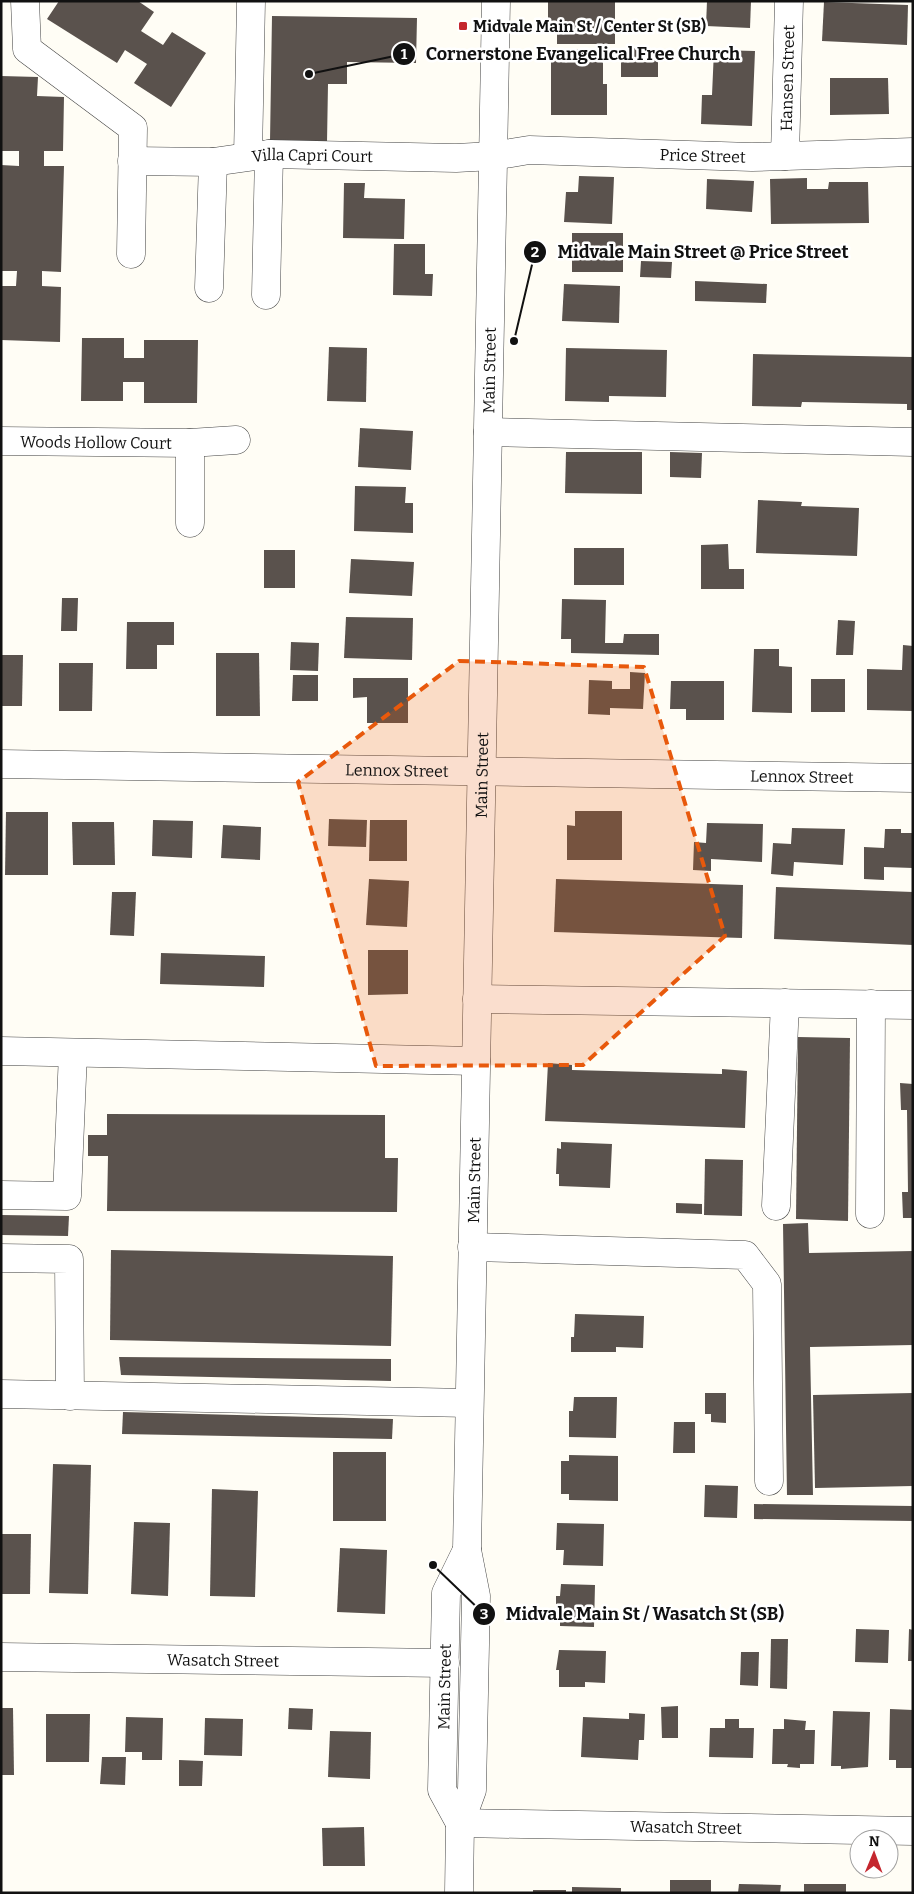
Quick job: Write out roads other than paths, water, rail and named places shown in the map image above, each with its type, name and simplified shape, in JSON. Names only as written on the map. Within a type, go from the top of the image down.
[{"type":"street","points":[[25,1],[28,49],[134,128],[131,254]]},
{"type":"street","points":[[251,1],[266,295]]},
{"type":"street","name":"Main Street","points":[[459,1893],[460,1823],[472,1790],[476,1596],[467,1550],[496,1]]},
{"type":"street","name":"Hansen Street","points":[[785,156],[789,1]]},
{"type":"street","name":"Price Street","points":[[493,156],[529,150],[785,156],[913,152]]},
{"type":"street","name":"Villa Capri Court","points":[[132,161],[213,162],[258,155],[456,158],[493,156]]},
{"type":"street","points":[[209,288],[213,162]]},
{"type":"street","points":[[488,432],[913,442]]},
{"type":"street","name":"Woods Hollow Court","points":[[1,440],[190,443],[236,440]]},
{"type":"street","name":"Woods Hollow Court","points":[[190,443],[190,523]]},
{"type":"street","name":"Lennox Street","points":[[1,764],[913,778]]},
{"type":"street","points":[[477,999],[913,1005]]},
{"type":"street","points":[[776,1206],[785,1003]]},
{"type":"street","points":[[870,1214],[871,1004]]},
{"type":"street","points":[[1,1050],[476,1062]]},
{"type":"street","points":[[1,1194],[67,1196],[73,1053]]},
{"type":"street","points":[[472,1247],[745,1255],[767,1284],[769,1480]]},
{"type":"street","points":[[1,1258],[69,1259],[70,1396]]},
{"type":"street","points":[[1,1394],[469,1403]]},
{"type":"street","name":"Main Street","points":[[460,1823],[442,1790],[446,1593],[467,1550]]},
{"type":"street","name":"Wasatch Street","points":[[1,1657],[445,1662]]},
{"type":"street","name":"Wasatch Street","points":[[460,1823],[913,1831]]},
{"type":"place","name":"Midvale Main St / Center St (SB)","points":[[463,26]]},
{"type":"place","name":"Cornerstone Evangelical Free Church","points":[[309,74]]},
{"type":"place","name":"Midvale Main Street @ Price Street","points":[[514,341]]},
{"type":"place","name":"Midvale Main St / Wasatch St (SB)","points":[[433,1565]]}]
